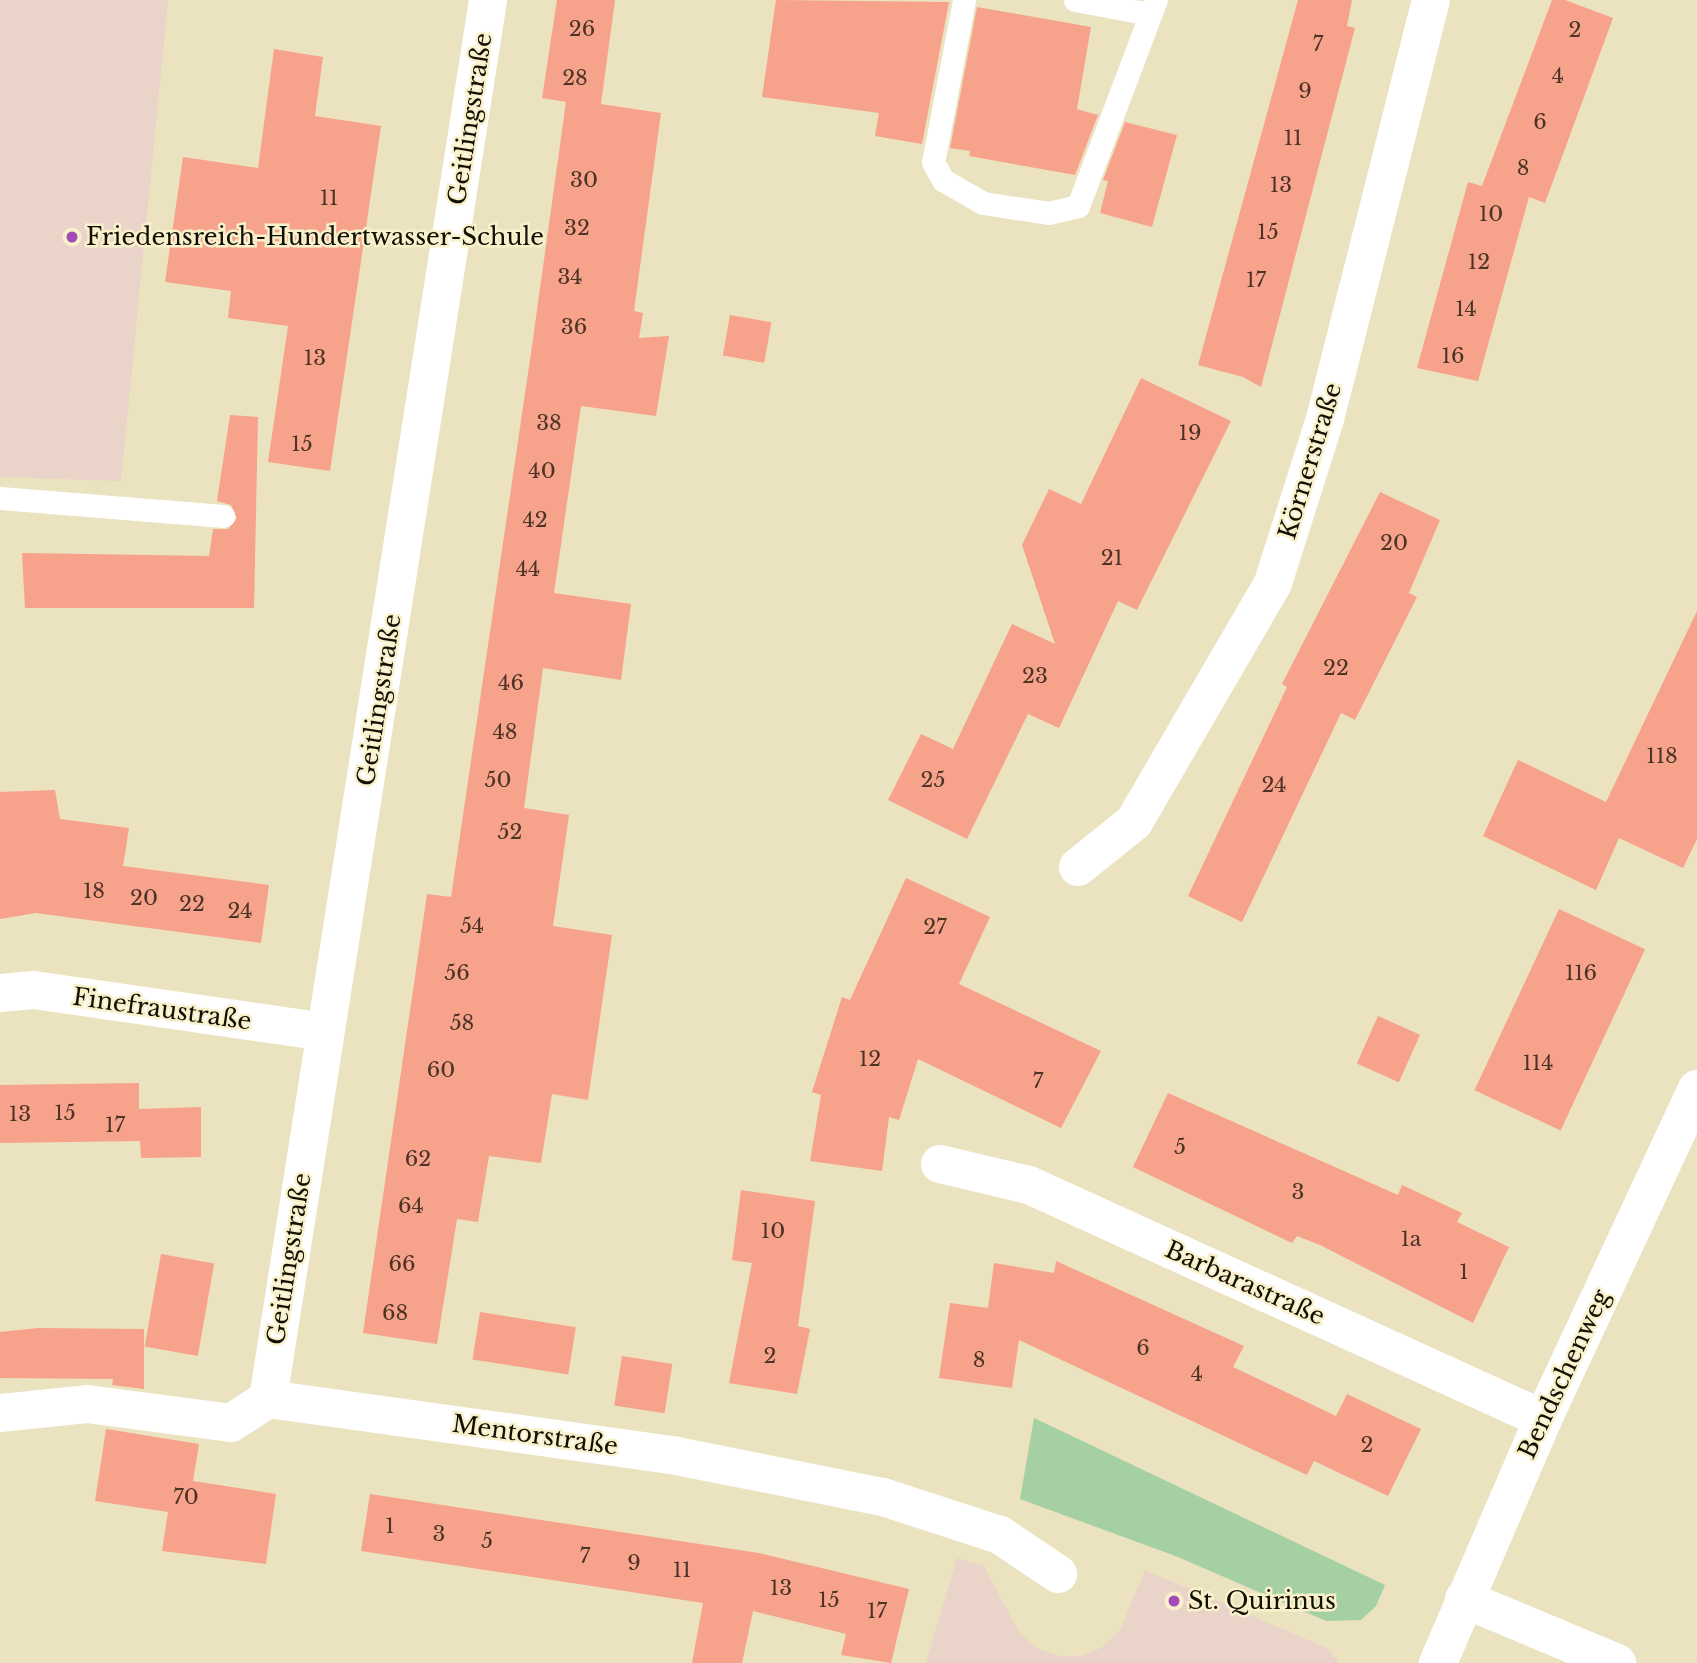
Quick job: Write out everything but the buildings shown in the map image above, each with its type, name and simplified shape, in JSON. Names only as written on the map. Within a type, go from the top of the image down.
[{"type":"street","name":"Geitlingstraße","points":[[268,1399],[324,1032],[408,526],[488,0]]},
{"type":"street","name":"Körnerstraße","points":[[1078,867],[1134,822],[1273,583],[1325,419],[1431,0]]},
{"type":"street","name":"Finefraustraße","points":[[0,993],[34,990],[324,1032]]},
{"type":"street","name":"Bendschenweg","points":[[1438,1663],[1543,1419],[1697,1089]]},
{"type":"street","name":"Barbarastraße","points":[[940,1164],[1029,1185],[1543,1419]]},
{"type":"street","points":[[0,1413],[87,1404],[231,1423],[268,1399]]},
{"type":"street","name":"Mentorstraße","points":[[268,1399],[672,1455],[883,1497],[1000,1535],[1058,1574]]},
{"type":"street","points":[[1464,1598],[1617,1663]]},
{"type":"lane","points":[[964,0],[933,162],[943,180],[983,203],[1048,213],[1078,206],[1153,7],[1074,0]]},
{"type":"lane","points":[[0,498],[223,516]]},
{"type":"shaded area","name":"Friedensreich-Hundertwasser-Schule","points":[[0,0],[168,0],[121,481],[0,477]]},
{"type":"shaded area","name":"St. Quirinus","points":[[957,1558],[984,1566],[1019,1633],[1037,1648],[1058,1656],[1080,1656],[1101,1648],[1120,1631],[1145,1570],[1327,1648],[1339,1663],[926,1663]]},
{"type":"green space","points":[[1034,1418],[1385,1585],[1376,1606],[1361,1620],[1326,1621],[1178,1557],[1020,1499]]},
{"type":"place","name":"Friedensreich-Hundertwasser-Schule","points":[[72,237]]},
{"type":"place","name":"St. Quirinus","points":[[1174,1601]]}]
